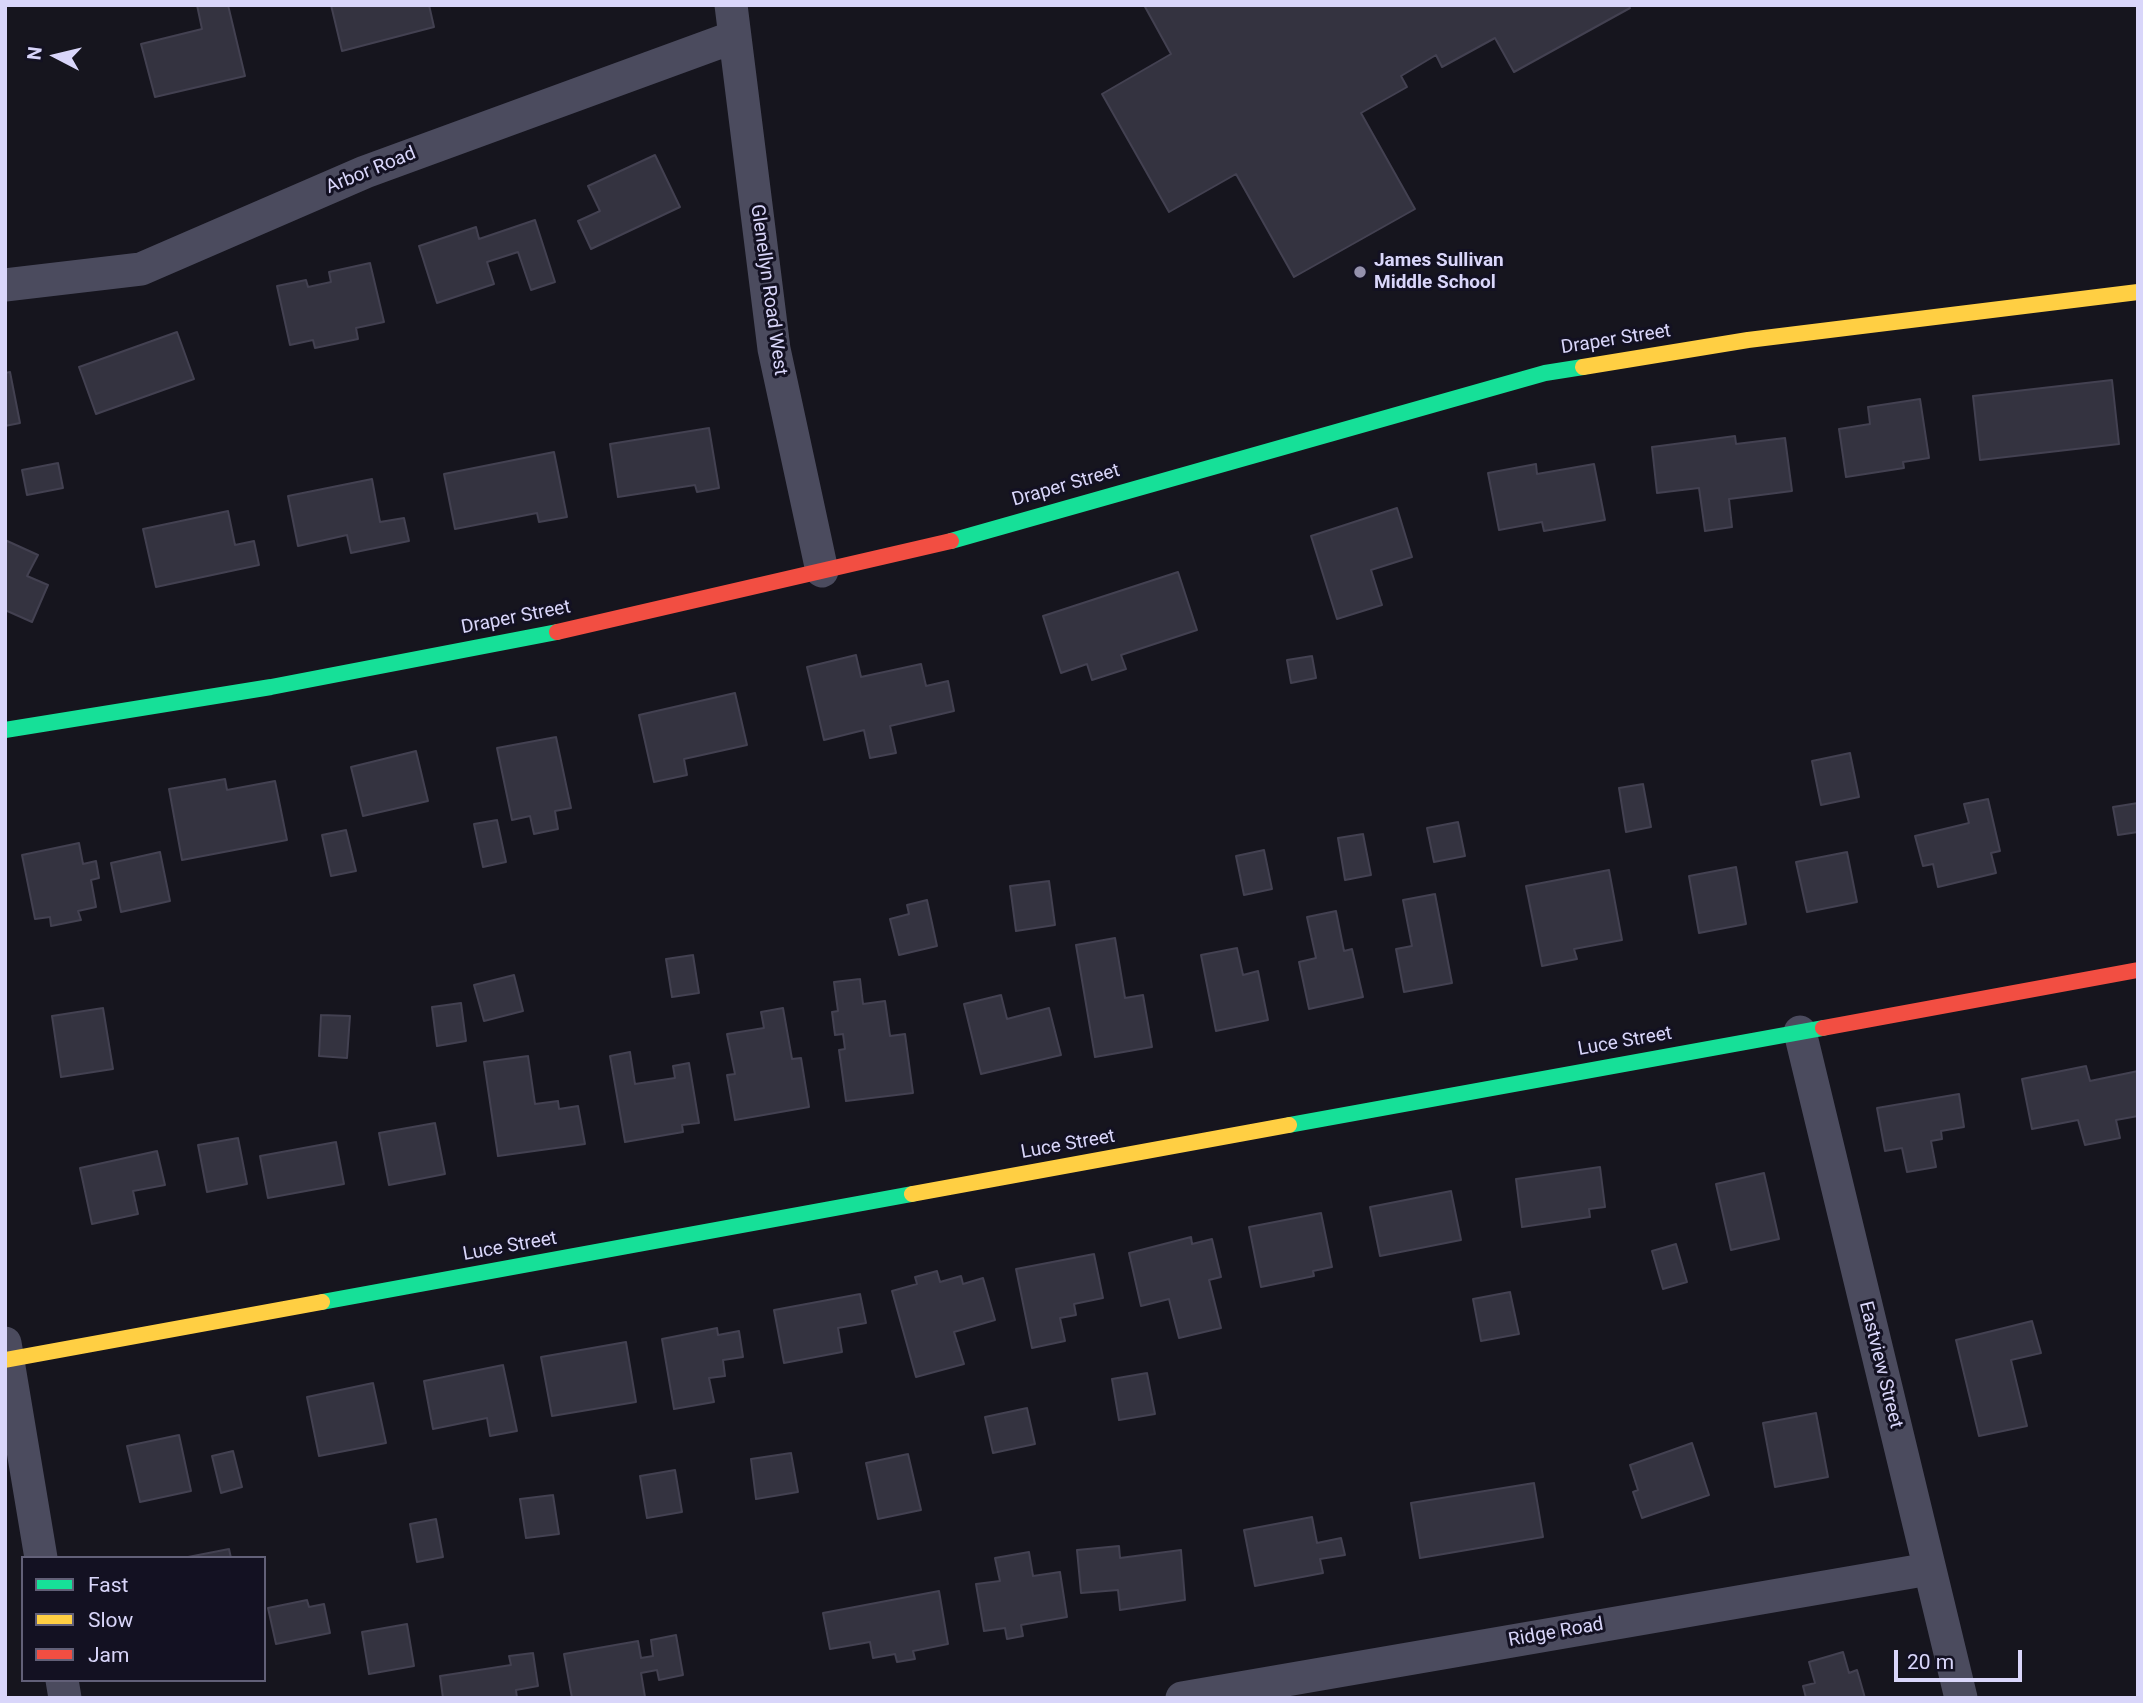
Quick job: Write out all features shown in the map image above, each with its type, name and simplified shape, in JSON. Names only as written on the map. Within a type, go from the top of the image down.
[{"type":"street","name":"Arbor Road","points":[[5,285],[141,269],[365,172],[732,21]]},
{"type":"street","name":"Glenellyn Road West","points":[[732,21],[774,349],[822,571]]},
{"type":"street","name":"Draper Street","points":[[5,730],[298,682],[604,623],[953,541],[1545,373],[1748,340],[2138,292]]},
{"type":"street","name":"Luce Street","points":[[6,1355],[2138,970]]},
{"type":"street","name":"Eastview Street","points":[[1800,1032],[1961,1698]]},
{"type":"street","points":[[6,1355],[41,1556]]},
{"type":"street","name":"Ridge Road","points":[[1182,1698],[1929,1569]]},
{"type":"building","points":[[197,5],[228,5],[245,76],[155,97],[141,44],[202,29]]},
{"type":"building","points":[[331,5],[429,5],[434,27],[342,51]]},
{"type":"building","points":[[1144,5],[1628,5],[1630,8],[1514,72],[1495,38],[1442,67],[1436,55],[1401,76],[1407,87],[1361,113],[1415,209],[1294,277],[1236,174],[1169,212],[1102,94],[1171,54]]},
{"type":"building","points":[[655,155],[680,207],[591,249],[578,221],[600,211],[588,186]]},
{"type":"building","points":[[535,220],[555,282],[531,290],[518,252],[487,262],[494,284],[437,303],[419,246],[476,227],[479,239]]},
{"type":"building","points":[[370,263],[384,322],[356,328],[358,339],[315,348],[313,340],[290,345],[277,286],[306,280],[308,287],[331,282],[329,272]]},
{"type":"building","points":[[177,332],[194,379],[96,414],[79,367]]},
{"type":"building","points":[[10,372],[20,423],[5,426],[5,373]]},
{"type":"building","points":[[2112,380],[2119,444],[1980,460],[1973,396]]},
{"type":"building","points":[[1920,399],[1929,458],[1903,462],[1904,468],[1846,477],[1839,429],[1870,424],[1868,407]]},
{"type":"building","points":[[709,428],[719,488],[697,492],[695,485],[618,497],[610,444]]},
{"type":"building","points":[[1735,436],[1736,444],[1785,438],[1792,491],[1729,499],[1732,527],[1705,531],[1699,488],[1657,493],[1652,447]]},
{"type":"building","points":[[554,452],[567,517],[539,522],[537,513],[455,529],[444,474]]},
{"type":"building","points":[[58,463],[63,488],[27,495],[22,470]]},
{"type":"building","points":[[1536,464],[1537,474],[1594,464],[1605,520],[1544,531],[1542,522],[1499,530],[1488,473]]},
{"type":"building","points":[[372,479],[380,522],[404,518],[409,541],[351,553],[347,535],[298,546],[288,496]]},
{"type":"building","points":[[1397,508],[1412,557],[1371,570],[1382,605],[1337,619],[1311,536]]},
{"type":"building","points":[[228,511],[235,545],[254,541],[259,565],[156,587],[143,529]]},
{"type":"building","points":[[5,540],[38,555],[27,576],[48,585],[32,622],[5,610]]},
{"type":"building","points":[[1178,572],[1197,630],[1121,655],[1126,669],[1092,680],[1087,664],[1061,673],[1043,616]]},
{"type":"building","points":[[856,655],[861,677],[921,664],[926,686],[948,681],[954,711],[890,726],[896,753],[870,758],[864,730],[824,740],[807,667]]},
{"type":"building","points":[[1312,656],[1316,678],[1291,683],[1287,660]]},
{"type":"building","points":[[735,693],[747,745],[684,759],[687,775],[654,782],[639,715]]},
{"type":"building","points":[[556,737],[571,808],[555,811],[558,829],[534,834],[530,816],[512,820],[497,748]]},
{"type":"building","points":[[416,751],[428,801],[363,816],[351,767]]},
{"type":"building","points":[[1850,753],[1859,797],[1821,805],[1812,761]]},
{"type":"building","points":[[225,779],[227,790],[275,781],[287,840],[182,860],[169,789]]},
{"type":"building","points":[[1643,784],[1651,827],[1626,832],[1619,788]]},
{"type":"building","points":[[1988,799],[2000,851],[1991,853],[1996,873],[1938,887],[1933,864],[1923,866],[1915,836],[1969,823],[1964,804]]},
{"type":"building","points":[[2138,803],[2138,832],[2118,835],[2113,807]]},
{"type":"building","points":[[497,820],[506,862],[483,867],[474,824]]},
{"type":"building","points":[[1458,822],[1465,856],[1434,862],[1427,828]]},
{"type":"building","points":[[346,830],[356,871],[331,876],[322,835]]},
{"type":"building","points":[[1363,834],[1371,875],[1345,880],[1338,838]]},
{"type":"building","points":[[79,843],[83,864],[96,861],[99,878],[91,880],[96,907],[78,911],[81,920],[51,926],[50,917],[35,919],[22,855]]},
{"type":"building","points":[[1264,850],[1272,889],[1244,895],[1236,856]]},
{"type":"building","points":[[160,852],[170,901],[121,912],[111,863]]},
{"type":"building","points":[[1847,852],[1857,902],[1807,912],[1796,862]]},
{"type":"building","points":[[1736,867],[1746,924],[1699,933],[1689,876]]},
{"type":"building","points":[[1609,870],[1622,940],[1574,949],[1577,959],[1542,966],[1526,886]]},
{"type":"building","points":[[1049,881],[1055,925],[1016,931],[1010,886]]},
{"type":"building","points":[[1435,894],[1452,983],[1404,992],[1396,949],[1412,946],[1403,900]]},
{"type":"building","points":[[927,900],[937,946],[899,955],[890,919],[909,914],[907,905]]},
{"type":"building","points":[[1336,911],[1344,951],[1352,949],[1363,997],[1309,1009],[1299,962],[1316,958],[1307,917]]},
{"type":"building","points":[[1115,938],[1125,998],[1143,995],[1152,1047],[1095,1057],[1076,945]]},
{"type":"building","points":[[1237,948],[1243,975],[1258,971],[1268,1020],[1216,1031],[1201,955]]},
{"type":"building","points":[[693,955],[699,993],[672,997],[666,959]]},
{"type":"building","points":[[514,975],[523,1011],[484,1021],[474,985]]},
{"type":"building","points":[[860,979],[863,1004],[885,1001],[890,1036],[905,1034],[913,1093],[846,1101],[839,1050],[845,1049],[843,1034],[835,1035],[832,1012],[838,1011],[834,982]]},
{"type":"building","points":[[1001,995],[1007,1019],[1049,1008],[1061,1055],[981,1074],[964,1004]]},
{"type":"building","points":[[461,1003],[466,1041],[437,1046],[432,1007]]},
{"type":"building","points":[[103,1008],[113,1069],[61,1077],[52,1016]]},
{"type":"building","points":[[783,1008],[792,1059],[801,1058],[809,1107],[735,1120],[727,1075],[735,1074],[727,1034],[764,1028],[761,1012]]},
{"type":"building","points":[[321,1015],[350,1016],[347,1058],[319,1056]]},
{"type":"building","points":[[630,1052],[635,1084],[675,1078],[673,1066],[689,1063],[699,1123],[682,1125],[683,1132],[625,1142],[610,1056]]},
{"type":"building","points":[[528,1056],[535,1104],[558,1101],[559,1109],[578,1106],[585,1144],[498,1156],[484,1062]]},
{"type":"building","points":[[2086,1066],[2090,1081],[2138,1071],[2138,1116],[2116,1120],[2120,1138],[2085,1145],[2078,1120],[2032,1129],[2022,1079]]},
{"type":"building","points":[[1959,1094],[1964,1127],[1941,1131],[1942,1139],[1931,1141],[1936,1167],[1907,1172],[1902,1148],[1885,1151],[1877,1108]]},
{"type":"building","points":[[435,1123],[445,1174],[389,1185],[379,1133]]},
{"type":"building","points":[[238,1138],[247,1184],[207,1192],[198,1145]]},
{"type":"building","points":[[336,1142],[344,1184],[268,1198],[260,1156]]},
{"type":"building","points":[[157,1151],[165,1185],[133,1191],[138,1214],[92,1224],[80,1168]]},
{"type":"building","points":[[1600,1167],[1605,1207],[1589,1209],[1590,1217],[1522,1227],[1516,1179]]},
{"type":"building","points":[[1764,1173],[1779,1239],[1731,1250],[1716,1184]]},
{"type":"building","points":[[1451,1191],[1461,1240],[1380,1256],[1370,1207]]},
{"type":"building","points":[[1321,1213],[1332,1267],[1313,1271],[1314,1276],[1261,1287],[1249,1227]]},
{"type":"building","points":[[1191,1237],[1192,1244],[1212,1239],[1221,1277],[1209,1280],[1221,1328],[1179,1338],[1169,1299],[1141,1306],[1129,1253]]},
{"type":"building","points":[[1676,1244],[1687,1282],[1663,1289],[1652,1251]]},
{"type":"building","points":[[1094,1254],[1103,1298],[1074,1304],[1076,1315],[1060,1318],[1065,1341],[1032,1348],[1016,1269]]},
{"type":"building","points":[[937,1271],[940,1282],[961,1276],[963,1284],[983,1278],[995,1320],[954,1332],[964,1364],[916,1377],[892,1291],[917,1284],[915,1277]]},
{"type":"building","points":[[1510,1292],[1519,1334],[1481,1341],[1473,1299]]},
{"type":"building","points":[[860,1294],[866,1323],[838,1328],[842,1352],[784,1363],[774,1310]]},
{"type":"building","points":[[2032,1321],[2041,1353],[2011,1360],[2027,1426],[1979,1436],[1956,1340]]},
{"type":"building","points":[[717,1328],[718,1335],[739,1331],[743,1357],[723,1360],[725,1376],[709,1378],[714,1402],[674,1409],[662,1339]]},
{"type":"building","points":[[626,1342],[636,1402],[552,1416],[541,1357]]},
{"type":"building","points":[[503,1365],[517,1431],[490,1436],[487,1418],[433,1429],[424,1381]]},
{"type":"building","points":[[1147,1373],[1155,1414],[1119,1420],[1112,1379]]},
{"type":"building","points":[[373,1383],[386,1443],[319,1456],[307,1397]]},
{"type":"building","points":[[1027,1408],[1035,1444],[993,1453],[985,1417]]},
{"type":"building","points":[[1816,1413],[1828,1477],[1775,1487],[1763,1423]]},
{"type":"building","points":[[179,1435],[191,1491],[140,1502],[127,1446]]},
{"type":"building","points":[[1692,1443],[1709,1495],[1642,1518],[1633,1492],[1638,1490],[1630,1465]]},
{"type":"building","points":[[233,1451],[242,1487],[221,1493],[212,1456]]},
{"type":"building","points":[[791,1453],[798,1492],[756,1499],[751,1459]]},
{"type":"building","points":[[908,1454],[921,1510],[878,1519],[866,1463]]},
{"type":"building","points":[[675,1470],[682,1512],[647,1518],[640,1476]]},
{"type":"building","points":[[1534,1483],[1543,1537],[1420,1558],[1411,1503]]},
{"type":"building","points":[[553,1495],[559,1534],[526,1538],[520,1499]]},
{"type":"building","points":[[1312,1517],[1317,1543],[1341,1538],[1345,1555],[1320,1559],[1323,1573],[1255,1586],[1244,1530]]},
{"type":"building","points":[[436,1519],[443,1557],[417,1562],[410,1524]]},
{"type":"building","points":[[1119,1546],[1120,1558],[1181,1550],[1185,1600],[1120,1610],[1118,1590],[1081,1593],[1077,1550]]},
{"type":"building","points":[[229,1549],[231,1556],[193,1556]]},
{"type":"building","points":[[1029,1552],[1033,1576],[1060,1572],[1067,1617],[1021,1625],[1023,1636],[1007,1639],[1005,1628],[984,1631],[976,1584],[1000,1581],[995,1558]]},
{"type":"building","points":[[939,1591],[948,1644],[913,1651],[915,1659],[897,1662],[895,1654],[873,1658],[870,1642],[830,1649],[823,1613]]},
{"type":"building","points":[[307,1600],[309,1607],[324,1604],[330,1633],[276,1644],[268,1608]]},
{"type":"building","points":[[407,1624],[414,1666],[369,1674],[362,1632]]},
{"type":"building","points":[[676,1635],[683,1675],[659,1680],[657,1670],[641,1673],[645,1697],[572,1698],[564,1654],[638,1641],[641,1658],[653,1656],[651,1640]]},
{"type":"building","points":[[1843,1652],[1849,1673],[1857,1670],[1865,1698],[1806,1698],[1803,1686],[1815,1683],[1809,1662]]},
{"type":"building","points":[[533,1653],[538,1686],[516,1690],[517,1698],[443,1698],[440,1676],[511,1665],[509,1656]]},
{"type":"traffic: fast","points":[[951,541],[1545,373],[1583,367]]},
{"type":"traffic: fast","points":[[5,730],[271,687],[557,632]]},
{"type":"traffic: fast","points":[[1289,1125],[1823,1028]]},
{"type":"traffic: fast","points":[[322,1302],[912,1194]]},
{"type":"traffic: slow","points":[[1583,367],[1748,340],[2138,292]]},
{"type":"traffic: slow","points":[[912,1194],[1289,1125]]},
{"type":"traffic: slow","points":[[5,1360],[322,1302]]},
{"type":"traffic: jam","points":[[557,632],[951,541]]},
{"type":"traffic: jam","points":[[1823,1028],[2138,970]]},
{"type":"place","name":"James Sullivan Middle School","points":[[1360,272]]}]
